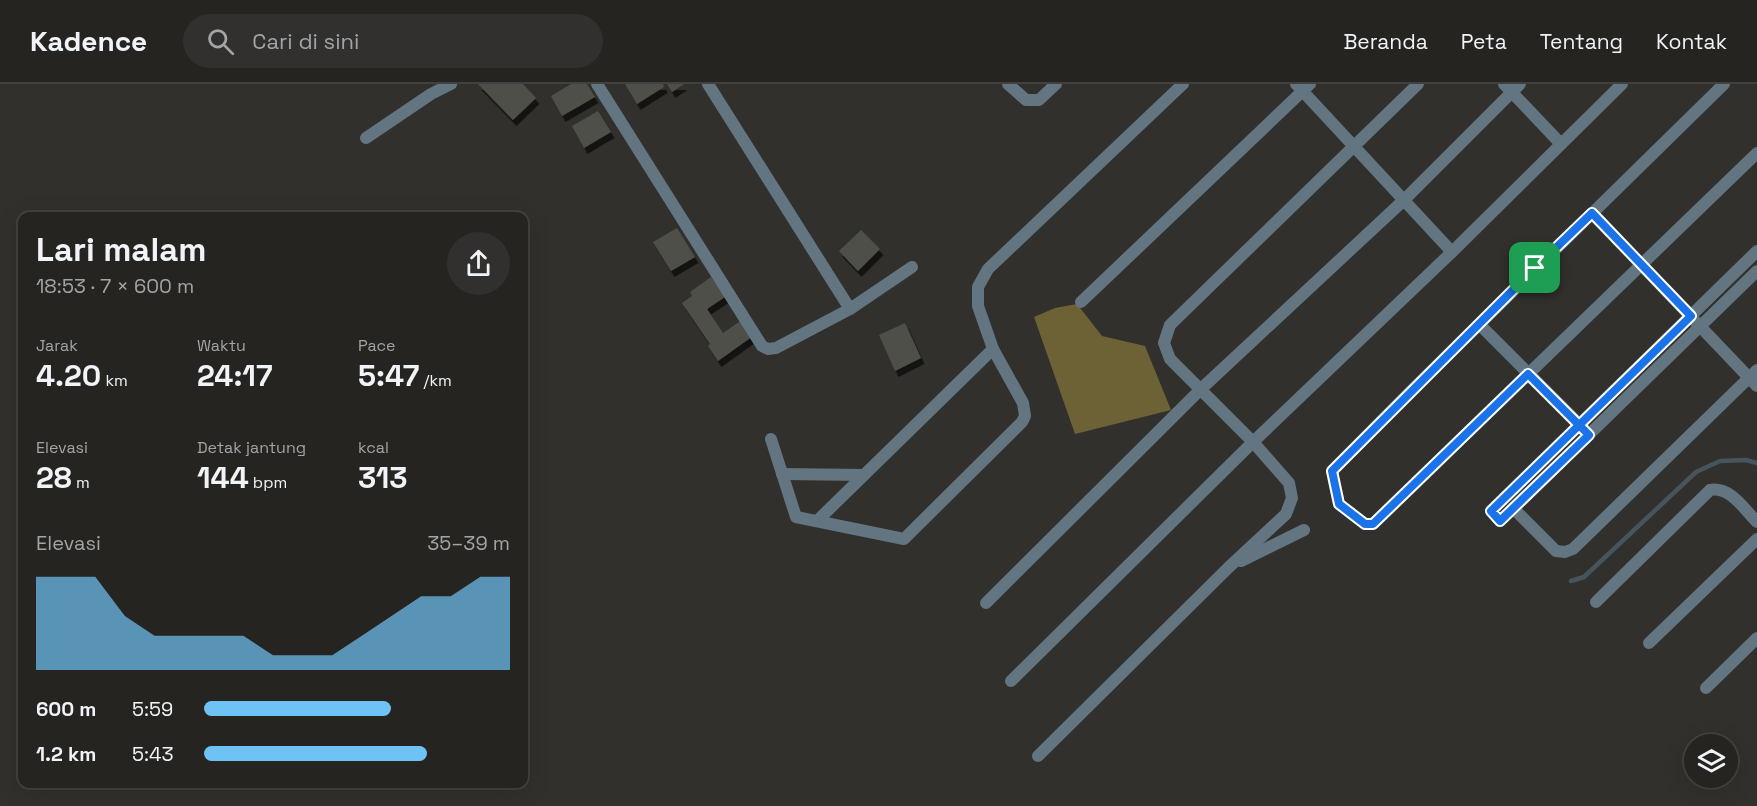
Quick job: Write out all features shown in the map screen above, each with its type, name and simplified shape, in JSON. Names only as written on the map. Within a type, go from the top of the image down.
[{"type":"street","points":[[366,138],[431,94],[451,84]]},
{"type":"street","points":[[597,84],[762,346],[768,349],[776,348],[850,309],[912,267]]},
{"type":"street","points":[[708,84],[850,309]]},
{"type":"street","points":[[1008,84],[1026,100],[1039,100],[1056,84]]},
{"type":"street","points":[[771,439],[796,517],[904,538],[1022,422],[1025,416],[1023,403],[993,349],[978,306],[978,287],[988,269],[1183,84]]},
{"type":"street","points":[[1038,756],[1228,568],[1286,514],[1292,498],[1289,483],[1253,442],[1170,359],[1164,343],[1170,325],[1418,84]]},
{"type":"street","points":[[1011,681],[1253,442],[1452,252],[1622,84]]},
{"type":"street","points":[[1724,84],[1332,471],[1339,504],[1365,524],[1373,524],[1757,153]]},
{"type":"street","points":[[1081,302],[1303,86],[1354,146],[1452,252]]},
{"type":"street","points":[[986,603],[1201,389],[1404,200],[1512,87],[1561,144]]},
{"type":"street","points":[[1514,508],[1556,551],[1565,552],[1573,549],[1754,378],[1592,213]]},
{"type":"street","points":[[1757,251],[1491,511],[1500,521],[1757,271]]},
{"type":"street","points":[[1479,324],[1589,435]]},
{"type":"street","points":[[817,521],[993,349]]},
{"type":"street","points":[[782,474],[864,475]]},
{"type":"street","points":[[1596,602],[1710,490],[1718,488],[1727,492],[1757,522]]},
{"type":"street","points":[[1228,568],[1304,530]]},
{"type":"street","points":[[1649,643],[1757,540]]},
{"type":"street","points":[[1706,688],[1757,638]]},
{"type":"shaded area","points":[[1077,304],[1102,336],[1145,346],[1171,410],[1075,434],[1034,317],[1055,308]]},
{"type":"building","points":[[478,84],[523,84],[536,98],[513,120]]},
{"type":"building","points":[[571,84],[587,84],[595,97],[562,116],[551,96]]},
{"type":"building","points":[[625,84],[663,84],[664,87],[637,104]]},
{"type":"building","points":[[667,84],[684,84],[672,92]]},
{"type":"building","points":[[598,111],[611,132],[584,148],[572,126]]},
{"type":"building","points":[[677,228],[695,257],[671,271],[653,242]]},
{"type":"building","points":[[861,230],[880,249],[858,271],[839,251]]},
{"type":"building","points":[[711,277],[725,297],[707,309],[723,333],[742,320],[753,336],[718,361],[708,346],[710,344],[682,303],[692,296],[690,292]]},
{"type":"building","points":[[905,323],[921,358],[895,371],[879,335]]},
{"type":"waterway","points":[[1571,581],[1584,577],[1696,472],[1720,461],[1746,460],[1757,463]]},
{"type":"route","points":[[1535,268],[1332,471],[1339,504],[1365,524],[1373,524],[1528,374],[1579,425],[1589,435],[1500,521],[1491,511],[1579,425],[1691,316],[1592,213],[1535,268]]}]
